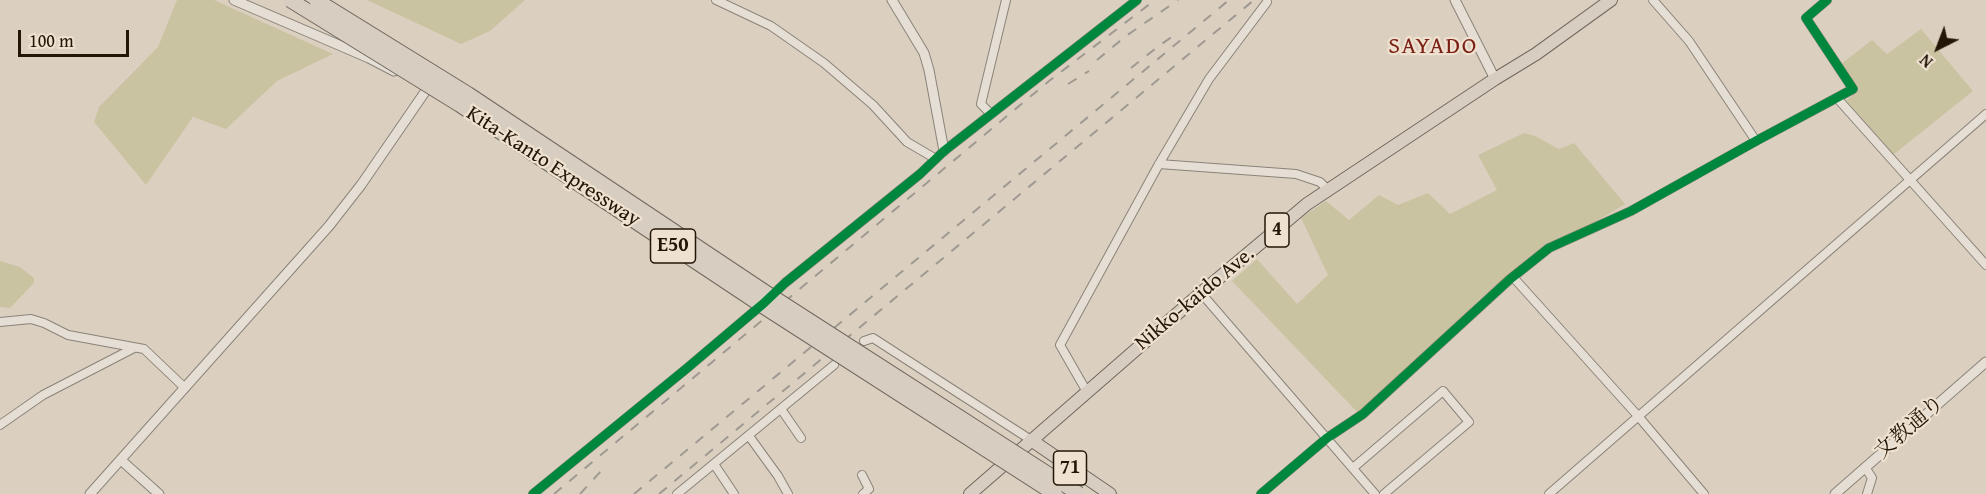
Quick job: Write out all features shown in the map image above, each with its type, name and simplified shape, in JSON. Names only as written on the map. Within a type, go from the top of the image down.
[{"type":"highway","name":"Kita-Kanto Expressway","points":[[290,0],[460,105],[767,309],[1055,494]]},
{"type":"highway","name":"Kita-Kanto Expressway","points":[[316,0],[468,94],[788,307],[1079,494]]},
{"type":"main road","name":"Nikko-kaido Ave.","points":[[970,494],[1201,293],[1327,189],[1536,54],[1611,0]]},
{"type":"main road","name":"71","points":[[1031,440],[1110,494]]},
{"type":"main road","name":"71","points":[[1005,463],[1049,494]]},
{"type":"street","points":[[234,0],[369,58],[427,89],[759,307]]},
{"type":"street","points":[[716,0],[771,26],[824,63],[873,105],[907,142],[936,159]]},
{"type":"street","points":[[892,0],[924,53],[944,151]]},
{"type":"street","points":[[991,114],[981,104],[1006,0]]},
{"type":"street","points":[[533,494],[686,369],[785,283],[920,174],[944,151],[1137,0]]},
{"type":"street","points":[[1455,0],[1495,79]]},
{"type":"street","points":[[1653,0],[1689,40],[1756,141]]},
{"type":"street","points":[[1261,494],[1327,438],[1363,414],[1513,277],[1549,248],[1631,211],[1853,89],[1806,18],[1827,0]]},
{"type":"street","points":[[1087,392],[1060,345],[1209,78],[1267,2]]},
{"type":"street","points":[[90,494],[329,226],[361,185],[427,89]]},
{"type":"street","points":[[1837,98],[1986,265]]},
{"type":"street","points":[[1549,494],[1986,114]]},
{"type":"street","points":[[1159,164],[1296,174],[1320,182],[1327,189]]},
{"type":"street","points":[[1513,277],[1638,416],[1704,494]]},
{"type":"street","points":[[1201,293],[1375,494]]},
{"type":"street","points":[[0,322],[30,319],[68,335],[144,349],[184,388]]},
{"type":"street","points":[[864,341],[873,338],[1031,440]]},
{"type":"street","points":[[0,425],[43,395],[134,348]]},
{"type":"street","name":"文教通り","points":[[1835,494],[1986,362]]},
{"type":"street","points":[[677,494],[834,364]]},
{"type":"street","points":[[1353,468],[1443,391],[1469,422],[1384,494]]},
{"type":"street","points":[[781,409],[801,438]]},
{"type":"street","points":[[748,436],[778,476],[788,494]]},
{"type":"street","points":[[121,460],[159,494]]},
{"type":"street","points":[[714,464],[734,494]]},
{"type":"street","points":[[1865,467],[1872,478],[1867,494]]},
{"type":"street","points":[[862,475],[869,489],[863,494]]},
{"type":"shaded area","points":[[177,0],[214,0],[333,54],[277,81],[226,129],[193,117],[146,185],[94,122],[99,107],[158,47]]},
{"type":"shaded area","points":[[367,0],[525,0],[490,31],[461,44]]},
{"type":"shaded area","points":[[1921,29],[1973,91],[1893,155],[1846,101],[1857,91],[1841,64],[1872,40],[1887,54]]},
{"type":"shaded area","points":[[1524,133],[1535,136],[1559,149],[1574,143],[1625,204],[1592,224],[1545,245],[1480,299],[1448,332],[1359,414],[1232,281],[1257,259],[1297,304],[1328,275],[1301,218],[1326,201],[1349,220],[1379,195],[1398,205],[1428,193],[1450,214],[1497,190],[1478,155]]},
{"type":"shaded area","points":[[0,261],[20,267],[34,278],[34,283],[10,308],[0,307]]},
{"type":"railway","points":[[554,494],[1049,81],[1155,0]]},
{"type":"railway","points":[[1097,60],[1126,36],[1178,0]]},
{"type":"railway","points":[[634,494],[1229,0]]},
{"type":"railway","points":[[659,494],[1254,0]]},
{"type":"railway","points":[[1131,68],[1179,32]]},
{"type":"railway","points":[[1068,84],[1089,71]]},
{"type":"railway","points":[[580,494],[601,471]]},
{"type":"cycle path","points":[[533,494],[686,369],[785,283],[920,174],[944,151],[1137,0]]},
{"type":"cycle path","points":[[1261,494],[1327,438],[1363,414],[1509,280],[1549,248],[1631,211],[1853,89],[1806,18],[1827,0]]},
{"type":"district","name":"SAYADO","points":[[1433,47]]}]
